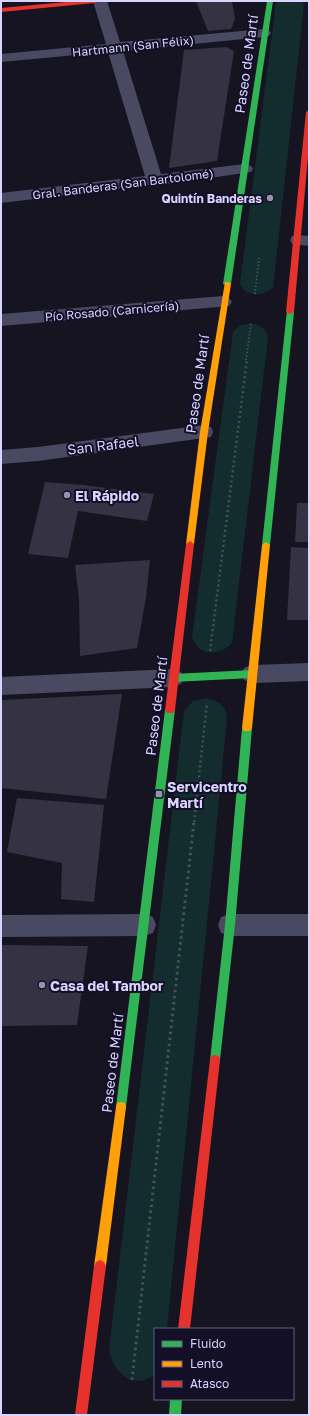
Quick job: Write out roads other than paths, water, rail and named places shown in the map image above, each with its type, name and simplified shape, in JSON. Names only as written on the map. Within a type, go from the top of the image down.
[{"type":"main road","points":[[1,10],[94,1]]},
{"type":"main road","name":"Paseo de Martí","points":[[81,1415],[144,925],[204,432],[270,1]]},
{"type":"main road","points":[[184,1328],[230,925],[252,674],[304,240],[309,112]]},
{"type":"main road","points":[[173,678],[252,674]]},
{"type":"main road","points":[[175,1415],[176,1400]]},
{"type":"street","points":[[100,1],[155,181]]},
{"type":"street","name":"Hartmann (San Félix)","points":[[1,58],[264,33]]},
{"type":"street","name":"Gral. Banderas (San Bartolomé)","points":[[1,198],[155,181],[245,169]]},
{"type":"street","name":"Pío Rosado (Carnicería)","points":[[1,320],[223,302]]},
{"type":"street","name":"San Rafael","points":[[1,457],[38,454],[204,432]]},
{"type":"street","points":[[252,674],[309,672]]},
{"type":"street","points":[[1,686],[173,678]]},
{"type":"street","points":[[1,926],[144,925]]},
{"type":"street","points":[[230,925],[309,925]]},
{"type":"place","name":"Quintín Banderas","points":[[270,198]]},
{"type":"place","name":"El Rápido","points":[[67,495]]},
{"type":"place","name":"Servicentro Martí","points":[[159,794]]},
{"type":"place","name":"Casa del Tambor","points":[[42,985]]}]
